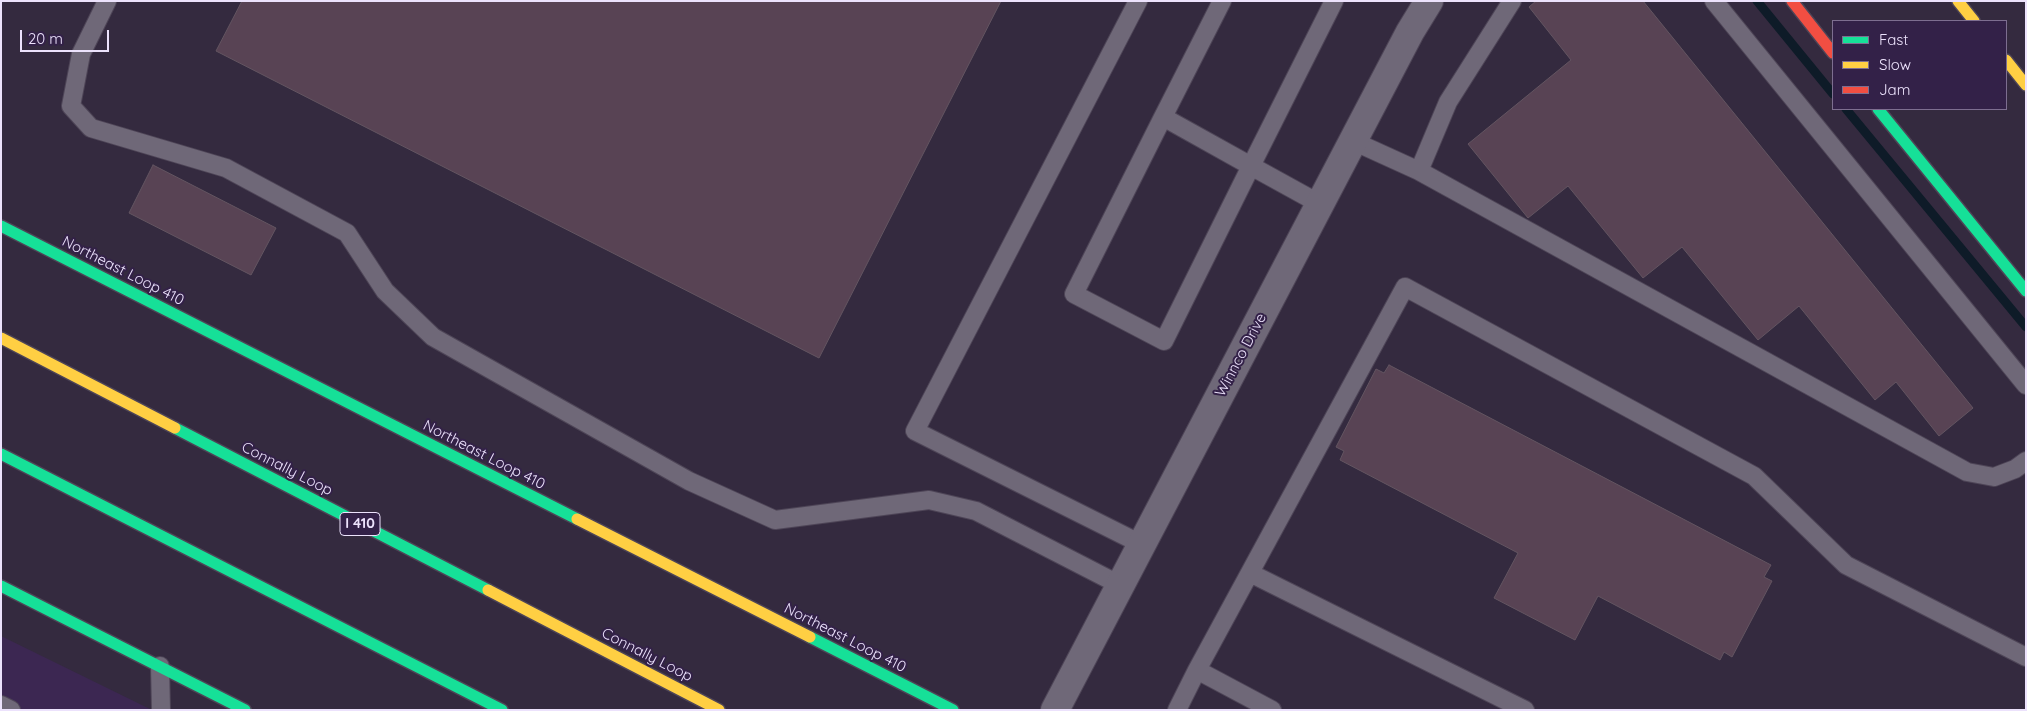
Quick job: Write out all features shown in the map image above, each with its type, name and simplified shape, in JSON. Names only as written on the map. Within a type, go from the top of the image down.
[{"type":"main road","points":[[1792,1],[1832,52]]},
{"type":"main road","points":[[1958,1],[1973,20]]},
{"type":"main road","points":[[2007,61],[2026,85]]},
{"type":"main road","points":[[1879,110],[2026,292]]},
{"type":"main road","name":"Northeast Loop 410","points":[[1,226],[953,710]]},
{"type":"main road","name":"Connally Loop","points":[[1,338],[719,710]]},
{"type":"main road","points":[[1,454],[502,710]]},
{"type":"main road","points":[[1,586],[245,710]]},
{"type":"street","name":"Winnco Drive","points":[[1055,710],[1410,32],[1429,1]]},
{"type":"lane","points":[[107,1],[81,54],[71,106],[91,128],[226,168],[347,234],[385,291],[433,337],[689,481],[775,520],[929,500],[976,511],[1120,585]]},
{"type":"lane","points":[[1138,1],[915,431],[1141,544]]},
{"type":"lane","points":[[1222,1],[1074,294],[1164,341],[1334,1]]},
{"type":"lane","points":[[1419,171],[1448,102],[1512,1]]},
{"type":"lane","points":[[1714,1],[2026,385]]},
{"type":"lane","points":[[1164,117],[1320,204]]},
{"type":"lane","points":[[1353,141],[1419,171],[1967,472],[1994,477],[2015,469],[2026,461]]},
{"type":"lane","points":[[1177,710],[1405,287],[1754,476],[1846,565],[2026,657]]},
{"type":"lane","points":[[1250,573],[1525,710]]},
{"type":"lane","points":[[160,666],[160,710]]},
{"type":"lane","points":[[1197,670],[1272,710]]},
{"type":"lane","points":[[1,705],[11,710]]},
{"type":"shaded area","points":[[1,636],[152,710],[1,710]]},
{"type":"building","points":[[242,1],[1001,1],[819,358],[216,51]]},
{"type":"building","points":[[1536,1],[1643,1],[1973,408],[1939,436],[1896,382],[1875,400],[1799,306],[1758,340],[1682,247],[1643,278],[1568,186],[1528,218],[1468,144],[1571,60],[1529,7]]},
{"type":"building","points":[[153,165],[276,228],[251,275],[129,213]]},
{"type":"building","points":[[1389,365],[1771,565],[1764,577],[1772,581],[1732,657],[1724,652],[1720,660],[1598,596],[1575,640],[1494,598],[1518,553],[1340,460],[1344,451],[1336,447],[1376,369],[1384,373]]},
{"type":"waterway","points":[[1757,1],[1832,93]]},
{"type":"waterway","points":[[1847,110],[2026,327]]},
{"type":"traffic: fast","points":[[1879,110],[2026,291]]},
{"type":"traffic: fast","points":[[1,226],[577,519]]},
{"type":"traffic: fast","points":[[175,428],[488,590]]},
{"type":"traffic: fast","points":[[1,454],[502,710]]},
{"type":"traffic: fast","points":[[1,586],[245,710]]},
{"type":"traffic: fast","points":[[810,637],[953,710]]},
{"type":"traffic: slow","points":[[1958,1],[1973,20]]},
{"type":"traffic: slow","points":[[2007,61],[2026,85]]},
{"type":"traffic: slow","points":[[1,338],[175,428]]},
{"type":"traffic: slow","points":[[577,519],[810,637]]},
{"type":"traffic: slow","points":[[488,590],[719,710]]},
{"type":"traffic: jam","points":[[1792,1],[1832,52]]}]
